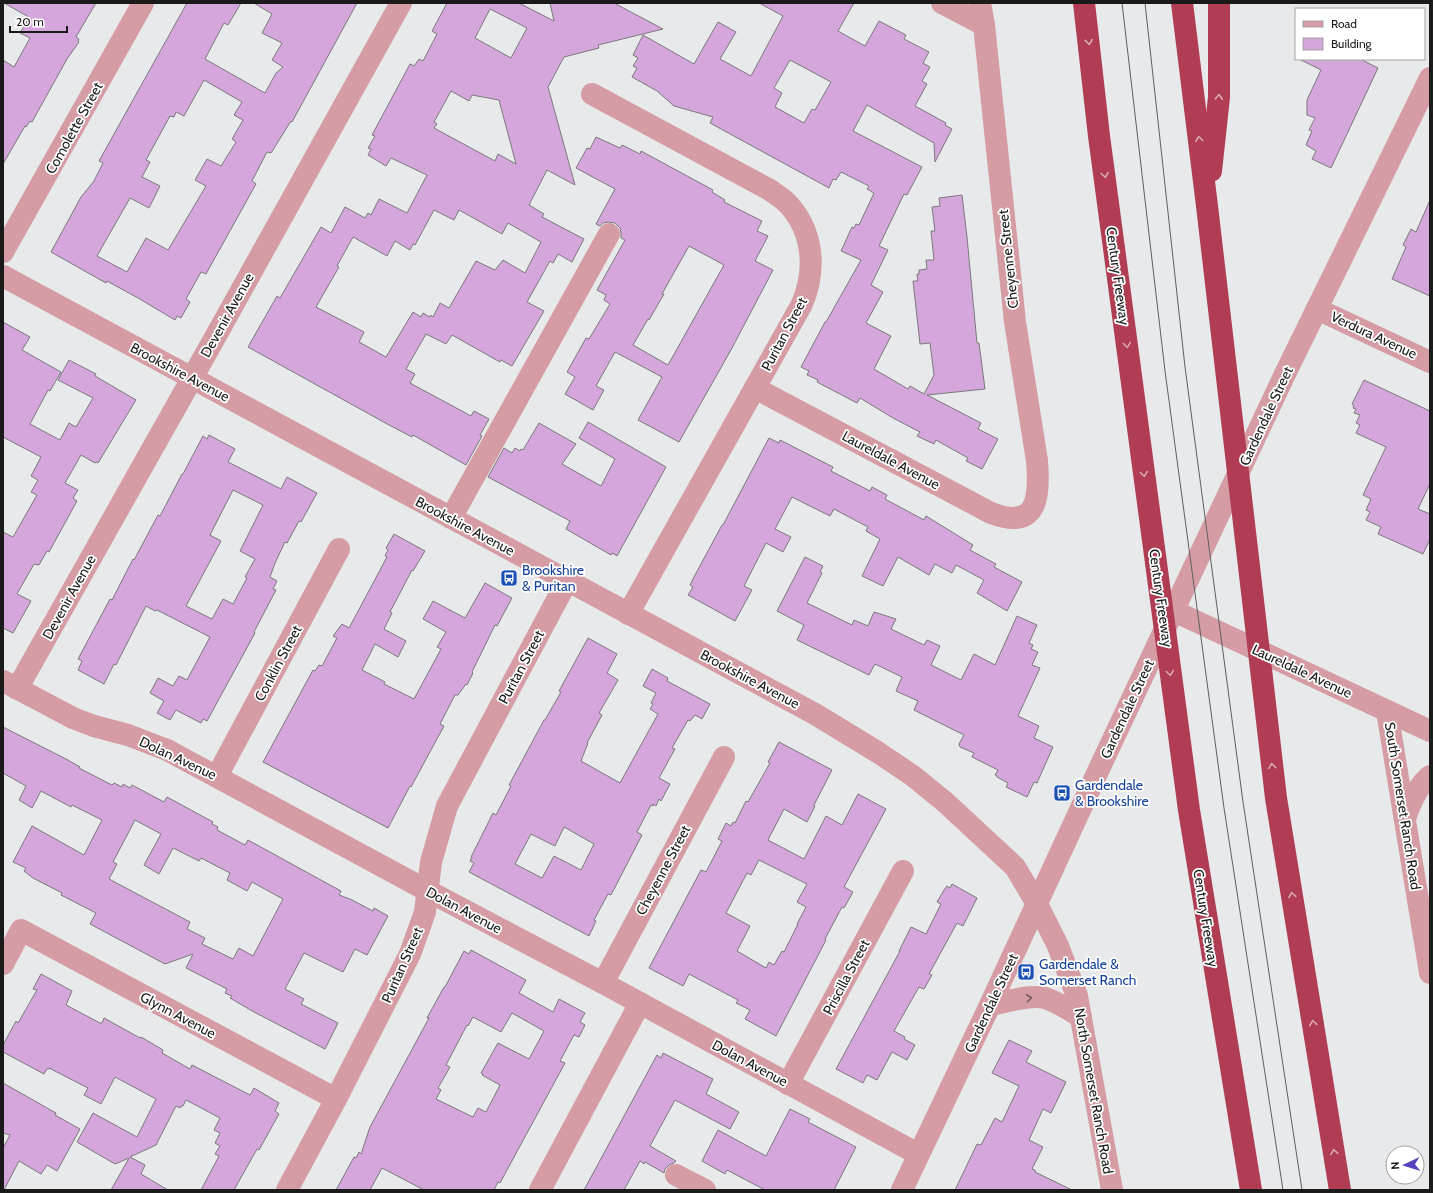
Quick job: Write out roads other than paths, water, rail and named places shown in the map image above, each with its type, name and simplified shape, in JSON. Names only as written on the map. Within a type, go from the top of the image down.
[{"type":"highway","name":"Century Freeway","points":[[1084,3],[1100,144],[1189,810],[1251,1190]]},
{"type":"highway","points":[[1182,3],[1276,798],[1340,1190]]},
{"type":"highway","points":[[1207,206],[1220,97],[1219,3]]},
{"type":"street","name":"Comolette Street","points":[[3,252],[143,3]]},
{"type":"street","name":"Devenir Avenue","points":[[10,685],[192,378],[401,3]]},
{"type":"street","points":[[942,3],[984,26]]},
{"type":"street","name":"Cheyenne Street","points":[[980,3],[984,26],[1015,322],[1037,461],[1038,482],[1036,496],[1033,508],[1029,513]]},
{"type":"street","name":"Gardendale Street","points":[[902,1190],[1284,376],[1430,78]]},
{"type":"street","name":"Puritan Street","points":[[592,94],[770,190],[789,205],[803,226],[811,255],[808,288],[802,304],[628,614]]},
{"type":"street","points":[[451,518],[609,234]]},
{"type":"street","name":"Brookshire Avenue","points":[[3,276],[815,714],[912,776],[945,802],[1016,867],[1037,904]]},
{"type":"street","name":"Verdura Avenue","points":[[1317,309],[1430,362]]},
{"type":"street","name":"Laureldale Avenue","points":[[755,388],[985,510],[997,515],[1011,518],[1018,518],[1029,513]]},
{"type":"street","name":"Conklin Street","points":[[217,776],[339,550]]},
{"type":"street","name":"Puritan Street","points":[[287,1190],[336,1099],[410,954],[425,912],[432,862],[447,806],[567,581]]},
{"type":"street","name":"Laureldale Avenue","points":[[1174,612],[1430,731]]},
{"type":"street","name":"Dolan Avenue","points":[[10,685],[73,718],[153,743],[217,776],[918,1154]]},
{"type":"street","name":"South Somerset Ranch Road","points":[[1387,711],[1430,973]]},
{"type":"street","name":"Cheyenne Street","points":[[603,983],[724,757]]},
{"type":"street","points":[[1405,818],[1417,790],[1430,776]]},
{"type":"street","name":"Priscilla Street","points":[[788,1084],[903,871]]},
{"type":"street","name":"North Somerset Ranch Road","points":[[1037,904],[1058,946],[1077,996],[1112,1190]]},
{"type":"street","name":"Glynn Avenue","points":[[3,964],[21,930],[336,1099]]},
{"type":"street","points":[[990,1005],[1032,997],[1044,998],[1057,1003],[1081,1017]]},
{"type":"street","points":[[540,1190],[640,1003]]},
{"type":"street","points":[[676,1175],[705,1190]]},
{"type":"tram line","points":[[1122,3],[1165,371],[1224,808],[1283,1190]]},
{"type":"tram line","points":[[1145,3],[1185,367],[1243,802],[1302,1190]]},
{"type":"place","name":"Brookshire & Puritan","points":[[509,578]]},
{"type":"place","name":"Gardendale & Brookshire","points":[[1062,793]]},
{"type":"place","name":"Gardendale & Somerset Ranch","points":[[1026,972]]}]
